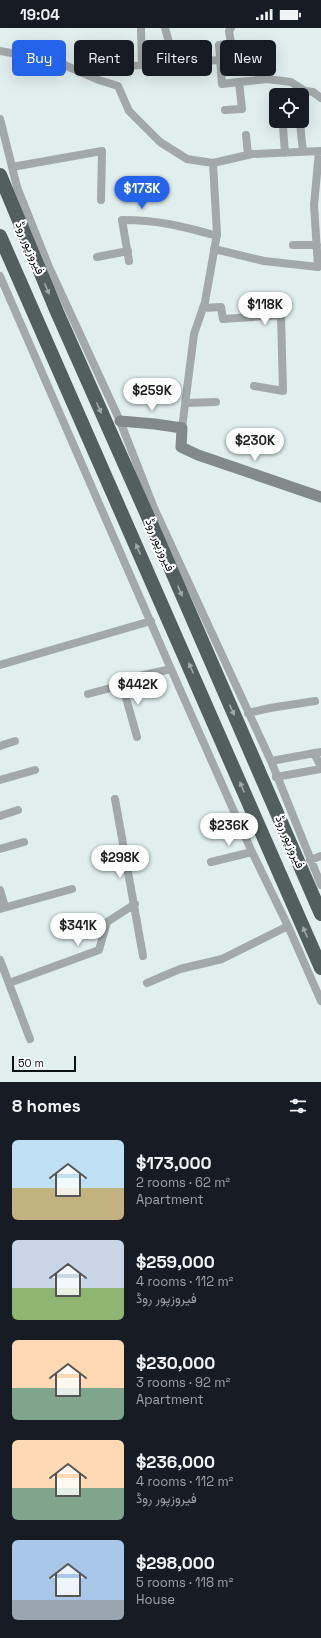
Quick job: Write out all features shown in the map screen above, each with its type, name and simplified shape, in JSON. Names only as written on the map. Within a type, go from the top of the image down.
[{"type":"highway","name":"فیروزپور روڈ","points":[[0,175],[62,310],[224,675],[321,914]]},
{"type":"highway","name":"فیروزپور روڈ","points":[[0,236],[295,908],[317,969]]},
{"type":"highway","points":[[295,908],[315,900]]},
{"type":"street","points":[[141,28],[142,50]]},
{"type":"street","points":[[165,28],[168,40]]},
{"type":"street","points":[[230,40],[229,31],[231,28]]},
{"type":"street","points":[[212,60],[220,60],[218,45],[220,45]]},
{"type":"street","points":[[0,51],[55,61],[92,77],[118,86],[129,111],[160,142],[187,158],[213,163],[248,155],[320,152],[314,205],[318,268],[264,261],[214,249]]},
{"type":"street","points":[[134,65],[142,65]]},
{"type":"street","points":[[221,76],[222,84],[266,79],[291,82],[305,91],[313,92],[321,98]]},
{"type":"street","points":[[259,76],[259,80]]},
{"type":"street","points":[[225,110],[242,109],[239,82]]},
{"type":"street","points":[[0,119],[17,187],[62,310],[120,420],[154,508],[224,675],[248,713],[271,761],[276,777],[321,885]]},
{"type":"street","points":[[283,128],[285,153]]},
{"type":"street","points":[[301,128],[303,152]]},
{"type":"street","points":[[246,135],[248,155]]},
{"type":"street","points":[[12,167],[102,151],[101,200]]},
{"type":"street","points":[[213,163],[217,236],[203,308],[194,334],[181,447],[198,455],[321,497]]},
{"type":"street","points":[[130,261],[122,220],[146,220],[180,226],[217,236]]},
{"type":"street","points":[[294,245],[317,245]]},
{"type":"street","points":[[97,257],[128,250]]},
{"type":"street","points":[[0,276],[252,852],[288,926],[317,969],[321,1001]]},
{"type":"street","points":[[203,308],[221,307],[223,319],[281,315],[283,391],[254,386]]},
{"type":"street","points":[[186,403],[216,402]]},
{"type":"street","points":[[120,420],[182,428]]},
{"type":"street","points":[[0,665],[151,621]]},
{"type":"street","points":[[137,737],[121,680],[171,669]]},
{"type":"street","points":[[88,694],[122,685]]},
{"type":"street","points":[[248,713],[270,708],[315,702]]},
{"type":"street","points":[[0,746],[15,741]]},
{"type":"street","points":[[271,761],[317,752],[321,768],[276,777]]},
{"type":"street","points":[[0,780],[35,770]]},
{"type":"street","points":[[115,799],[135,904],[143,956]]},
{"type":"street","points":[[0,816],[18,810]]},
{"type":"street","points":[[0,849],[24,842]]},
{"type":"street","points":[[211,862],[252,852]]},
{"type":"street","points":[[310,860],[321,856]]},
{"type":"street","points":[[0,890],[3,908],[72,889]]},
{"type":"street","points":[[9,983],[99,950],[107,922],[135,904]]},
{"type":"street","points":[[146,983],[180,969],[222,959],[288,926]]},
{"type":"street","points":[[0,960],[30,1039]]}]
